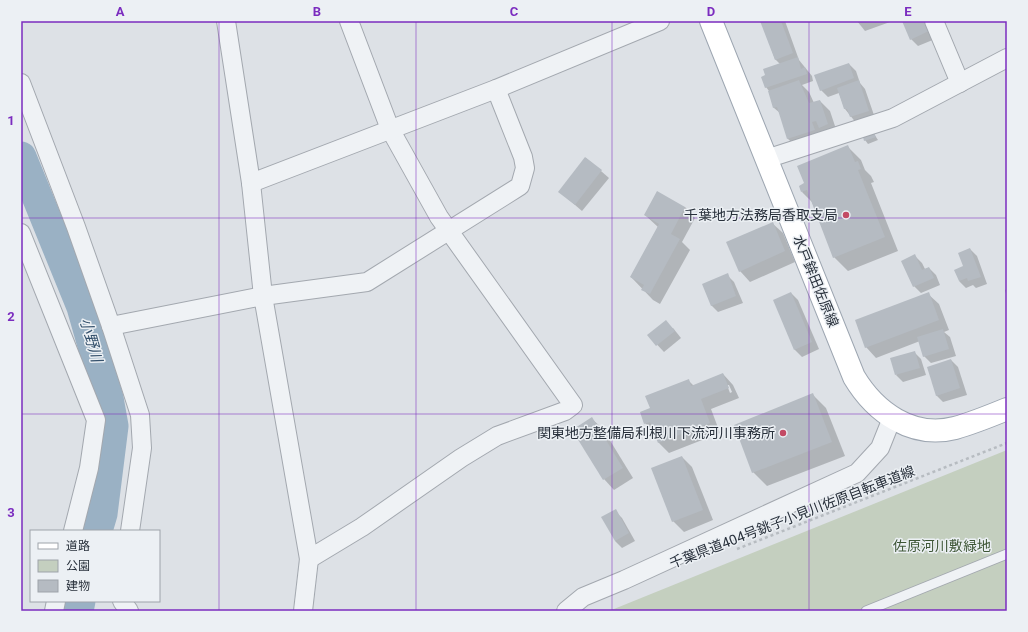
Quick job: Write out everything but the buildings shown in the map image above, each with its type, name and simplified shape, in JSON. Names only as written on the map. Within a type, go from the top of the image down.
[{"type":"main road","name":"水戸鉾田佐原線","points":[[711,21],[854,376],[864,394],[892,418],[906,426],[933,431],[954,428],[1007,409]]},
{"type":"street","points":[[226,21],[252,183],[263,296],[309,559],[303,611]]},
{"type":"street","points":[[309,559],[362,527],[461,458],[497,436],[565,411],[573,405],[439,217],[390,129],[349,21]]},
{"type":"street","points":[[252,183],[496,89],[660,21]]},
{"type":"street","points":[[934,21],[960,83]]},
{"type":"street","points":[[766,159],[893,118],[1007,58]]},
{"type":"street","points":[[21,83],[76,227],[111,326],[140,415],[142,448],[130,530]]},
{"type":"street","points":[[111,326],[263,296],[368,282],[450,232],[520,186],[523,177],[524,157],[496,89]]},
{"type":"street","points":[[21,233],[96,420],[89,468],[73,530]]},
{"type":"street","points":[[566,611],[583,597],[624,580],[857,473],[880,448],[892,418]]},
{"type":"street","points":[[123,602],[129,611]]},
{"type":"lane","points":[[866,611],[1007,554]]},
{"type":"path","name":"千葉県道404号銚子小見川佐原自転車道線","points":[[736,550],[1007,443]]},
{"type":"green space","name":"佐原河川敷緑地","points":[[1007,450],[1007,611],[609,611]]},
{"type":"waterway","name":"小野川","points":[[21,157],[82,307],[108,398],[113,426],[102,514],[97,530]]},
{"type":"waterway","name":"小野川","points":[[78,611],[80,602]]},
{"type":"place","name":"千葉地方法務局香取支局","points":[[846,215]]},
{"type":"place","name":"関東地方整備局利根川下流河川事務所","points":[[783,433]]}]
